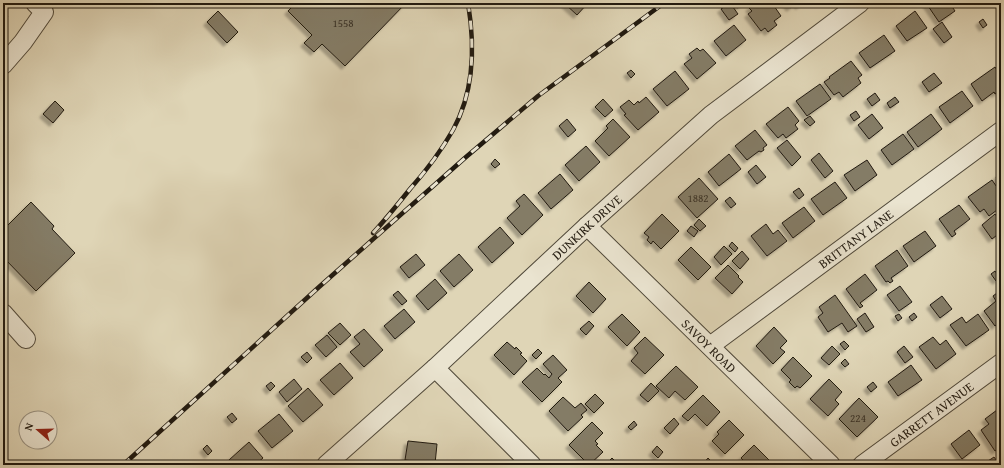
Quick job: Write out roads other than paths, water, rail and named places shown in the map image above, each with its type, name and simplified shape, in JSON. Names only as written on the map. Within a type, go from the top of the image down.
[{"type":"street","points":[[3,65],[23,42],[44,12],[36,3]]},
{"type":"street","name":"DUNKIRK DRIVE","points":[[326,465],[435,368],[587,226],[711,115],[860,3]]},
{"type":"street","name":"BRITTANY LANE","points":[[710,346],[1001,131]]},
{"type":"street","name":"SAVOY ROAD","points":[[587,226],[830,465]]},
{"type":"street","points":[[3,312],[26,339]]},
{"type":"street","name":"GARRETT AVENUE","points":[[862,465],[1001,363]]},
{"type":"street","points":[[435,368],[532,465]]},
{"type":"railway","points":[[373,233],[433,161],[453,130],[460,115],[469,84],[471,68],[472,35],[468,3]]},
{"type":"railway","points":[[123,465],[319,287],[466,157],[538,96],[664,3]]}]
